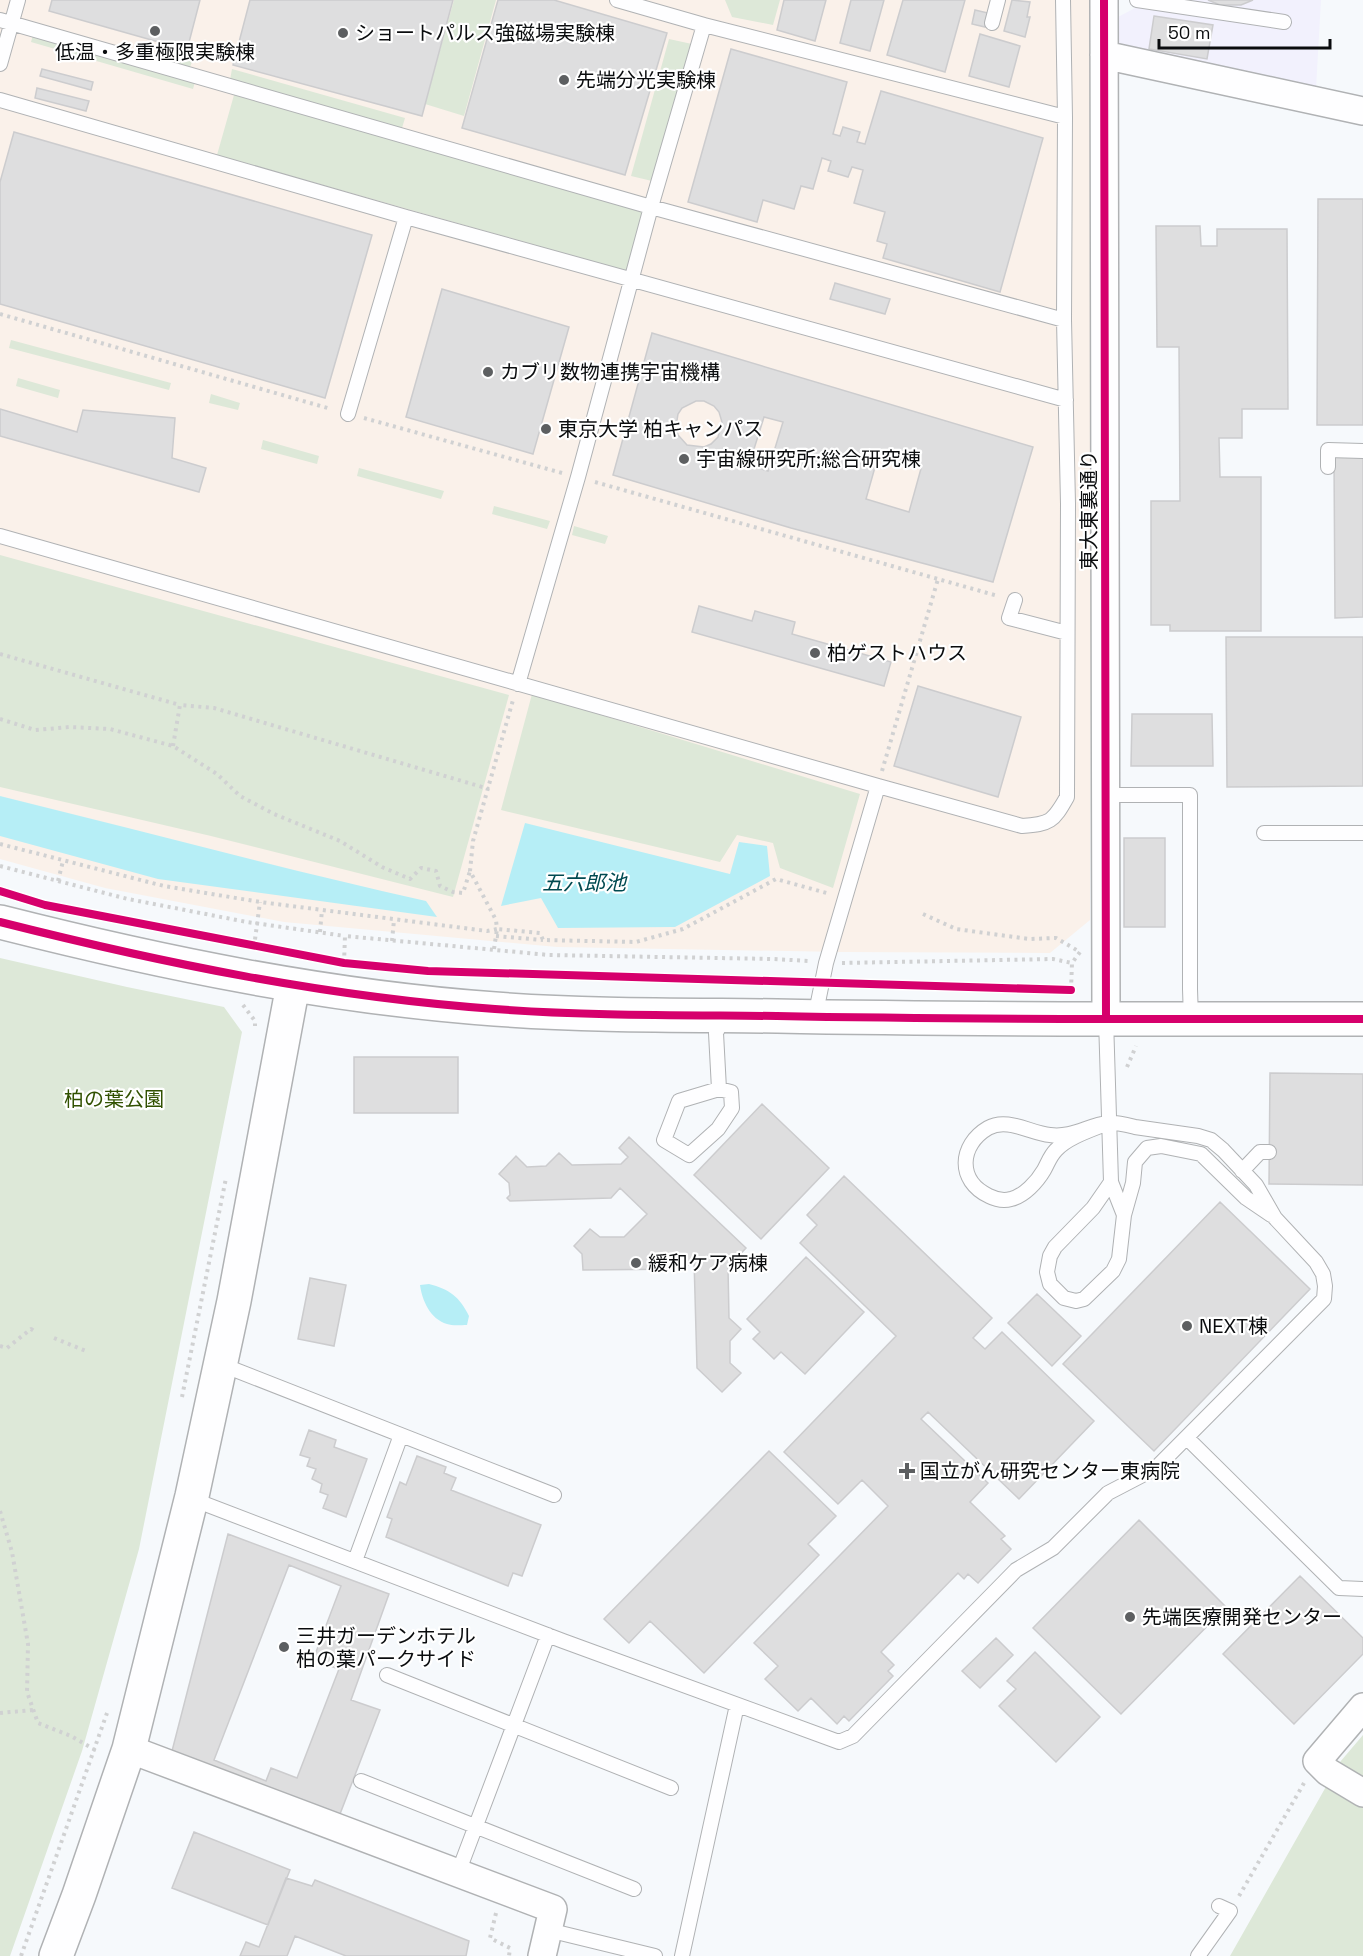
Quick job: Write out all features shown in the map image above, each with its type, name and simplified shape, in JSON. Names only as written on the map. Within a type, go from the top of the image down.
[{"type":"street","name":"東大東裏通り","points":[[1104,0],[1106,1020]]},
{"type":"street","points":[[1104,55],[1363,111]]},
{"type":"street","points":[[0,922],[92,945],[293,985],[496,1010],[815,1017],[1106,1020],[1363,1019]]},
{"type":"street","points":[[56,1956],[129,1749],[192,1499],[293,985]]},
{"type":"street","points":[[1363,1707],[1317,1761],[1328,1772],[1363,1793]]},
{"type":"street","points":[[129,1749],[553,1909],[545,1943]]},
{"type":"lane","points":[[0,64],[6,22],[18,0]]},
{"type":"lane","points":[[617,0],[704,25],[1065,117]]},
{"type":"lane","points":[[992,23],[998,0]]},
{"type":"lane","points":[[0,536],[878,786],[1022,825],[1043,825],[1058,814],[1067,797],[1063,0]]},
{"type":"lane","points":[[1137,0],[1284,22]]},
{"type":"lane","points":[[6,22],[651,207],[1064,320]]},
{"type":"lane","points":[[518,684],[704,25]]},
{"type":"lane","points":[[0,100],[406,217],[633,278],[1066,400]]},
{"type":"lane","points":[[348,414],[406,217]]},
{"type":"lane","points":[[1328,467],[1328,450],[1363,451]]},
{"type":"lane","points":[[1015,600],[1009,618],[1067,633]]},
{"type":"lane","points":[[815,1017],[826,963],[878,786]]},
{"type":"lane","points":[[1106,795],[1190,795],[1191,1019]]},
{"type":"lane","points":[[1264,833],[1363,833]]},
{"type":"lane","points":[[719,1089],[716,1033],[724,1016]]},
{"type":"lane","points":[[1106,1020],[1111,1182],[1124,1215]]},
{"type":"lane","points":[[719,1089],[731,1092],[732,1108],[718,1129],[689,1155],[664,1140],[679,1101],[719,1089]]},
{"type":"lane","points":[[1108,1123],[1056,1149],[1037,1179],[1022,1195],[1009,1200],[994,1199],[981,1193],[972,1184],[965,1169],[966,1156],[977,1136],[990,1127],[1005,1124],[1019,1126],[1035,1133],[1056,1136],[1081,1132],[1108,1123],[1205,1138],[1211,1140],[1222,1150],[1256,1185],[1275,1218]]},
{"type":"lane","points":[[192,1499],[548,1635],[839,1742],[853,1736],[1016,1570],[1053,1548],[1108,1493],[1156,1468],[1324,1299],[1323,1274],[1316,1262],[1275,1218],[1246,1198],[1201,1154],[1161,1146],[1147,1148],[1135,1162],[1133,1183],[1124,1215],[1119,1258],[1113,1271],[1084,1299],[1076,1302],[1064,1298],[1050,1284],[1047,1272],[1050,1256],[1055,1247],[1093,1208],[1111,1182]]},
{"type":"lane","points":[[1242,1171],[1260,1152],[1269,1152]]},
{"type":"lane","points":[[220,1364],[554,1496]]},
{"type":"lane","points":[[355,1561],[401,1435]]},
{"type":"lane","points":[[1187,1438],[1339,1588],[1363,1589]]},
{"type":"lane","points":[[458,1873],[548,1635]]},
{"type":"lane","points":[[387,1675],[671,1788]]},
{"type":"lane","points":[[682,1956],[737,1705]]},
{"type":"lane","points":[[361,1781],[634,1889]]},
{"type":"lane","points":[[1198,1956],[1225,1908]]},
{"type":"lane","points":[[545,1943],[655,1956]]},
{"type":"path","points":[[0,314],[348,414],[1015,600]]},
{"type":"path","points":[[878,786],[938,579]]},
{"type":"path","points":[[0,654],[180,705],[214,708],[489,789]]},
{"type":"path","points":[[0,719],[35,730],[70,727],[110,729],[173,746],[217,774],[240,796],[274,814],[340,841],[382,867],[410,879],[421,868],[436,871],[440,886],[453,892],[463,893],[470,871],[473,841],[518,684]]},
{"type":"path","points":[[173,746],[180,705]]},
{"type":"path","points":[[0,844],[164,886],[394,920],[487,931],[497,929],[540,933],[543,940]]},
{"type":"path","points":[[58,881],[63,861]]},
{"type":"path","points":[[0,866],[128,899],[258,923],[392,941],[549,955],[774,958],[826,963],[1053,959],[1072,963]]},
{"type":"path","points":[[470,871],[496,920],[494,949]]},
{"type":"path","points":[[496,936],[543,940],[636,942],[683,929],[776,879],[844,898]]},
{"type":"path","points":[[254,947],[260,902]]},
{"type":"path","points":[[320,932],[322,910]]},
{"type":"path","points":[[923,914],[956,929],[1029,939],[1056,938],[1080,952]]},
{"type":"path","points":[[392,941],[394,920]]},
{"type":"path","points":[[344,963],[345,936]]},
{"type":"path","points":[[243,945],[266,949]]},
{"type":"path","points":[[332,961],[354,964]]},
{"type":"path","points":[[1059,989],[1071,990]]},
{"type":"path","points":[[235,1003],[244,1005],[251,1014],[255,1021],[255,1032]]},
{"type":"path","points":[[182,1401],[228,1170]]},
{"type":"path","points":[[0,1346],[7,1348],[31,1329],[34,1330]]},
{"type":"path","points":[[54,1338],[86,1351]]},
{"type":"path","points":[[0,1511],[12,1552],[28,1644],[27,1692],[38,1723],[71,1736],[95,1750]]},
{"type":"path","points":[[21,1956],[109,1706]]},
{"type":"path","points":[[0,1713],[33,1710]]},
{"type":"path","points":[[1225,1908],[1317,1761]]},
{"type":"path","points":[[501,1889],[490,1938],[510,1948],[508,1956]]},
{"type":"shaded area","name":"東京大学 柏キャンパス","points":[[0,0],[1093,0],[1090,920],[1050,953],[557,947],[284,922],[105,888],[0,859]]},
{"type":"shaded area","points":[[1137,0],[1321,0],[1316,89],[1119,47],[1118,17],[1137,7]]},
{"type":"green space","points":[[454,0],[496,0],[464,116],[425,104]]},
{"type":"green space","points":[[725,0],[780,0],[773,25],[732,17]]},
{"type":"green space","points":[[33,35],[195,82],[193,89],[31,42]]},
{"type":"green space","points":[[669,39],[692,44],[652,181],[631,176]]},
{"type":"green space","points":[[162,46],[194,56],[189,70],[158,60]]},
{"type":"green space","points":[[232,69],[405,118],[402,128],[230,80]]},
{"type":"green space","points":[[234,95],[644,211],[627,271],[217,155]]},
{"type":"green space","points":[[11,340],[171,383],[169,390],[9,348]]},
{"type":"green space","points":[[18,378],[60,390],[58,398],[16,386]]},
{"type":"green space","points":[[211,394],[240,403],[238,410],[209,403]]},
{"type":"green space","points":[[263,440],[319,456],[317,464],[261,449]]},
{"type":"green space","points":[[359,468],[444,491],[441,499],[357,476]]},
{"type":"green space","points":[[494,506],[550,521],[547,529],[492,514]]},
{"type":"green space","points":[[574,526],[608,536],[605,544],[572,535]]},
{"type":"green space","points":[[0,555],[509,695],[453,897],[211,836],[0,787]]},
{"type":"green space","points":[[532,694],[860,794],[833,888],[780,868],[773,843],[737,835],[720,862],[501,810]]},
{"type":"green space","name":"柏の葉公園","points":[[0,958],[224,1007],[242,1032],[139,1549],[82,1751],[10,1956],[0,1956]]},
{"type":"green space","points":[[1363,1735],[1363,1956],[1230,1956],[1340,1762]]},
{"type":"water","points":[[0,796],[426,901],[437,917],[158,879],[0,836]]},
{"type":"water","name":"五六郎池","points":[[525,823],[730,874],[739,842],[767,846],[770,876],[675,927],[558,928],[541,898],[501,906]]},
{"type":"water","points":[[429,1284],[448,1291],[458,1299],[469,1316],[467,1325],[447,1324],[436,1318],[425,1303],[420,1285]]},
{"type":"building","name":"低温・多重極限実験棟","points":[[52,0],[200,0],[187,50],[49,11]]},
{"type":"building","name":"ショートパルス強磁場実験棟","points":[[250,0],[453,0],[422,116],[233,65]]},
{"type":"building","name":"先端分光実験棟","points":[[498,0],[554,0],[667,33],[625,175],[462,128]]},
{"type":"building","points":[[784,0],[826,0],[815,41],[777,30]]},
{"type":"building","points":[[851,0],[884,0],[870,51],[840,43]]},
{"type":"building","points":[[903,0],[965,0],[945,72],[887,55]]},
{"type":"building","points":[[1012,0],[1030,2],[1027,17],[1030,17],[1025,37],[1004,31]]},
{"type":"building","points":[[1208,0],[1253,0],[1241,5],[1220,5]]},
{"type":"building","points":[[975,10],[988,13],[985,27],[972,24]]},
{"type":"building","points":[[1154,16],[1213,25],[1207,59],[1149,49]]},
{"type":"building","points":[[980,34],[1020,46],[1009,87],[969,76]]},
{"type":"building","points":[[731,49],[847,82],[833,134],[840,136],[843,127],[860,132],[857,142],[865,144],[881,91],[1043,138],[1000,292],[883,258],[887,244],[877,241],[885,212],[854,203],[863,170],[852,167],[848,177],[828,171],[831,161],[822,158],[813,189],[801,186],[794,209],[763,200],[757,222],[688,202]]},
{"type":"building","points":[[42,69],[93,82],[91,90],[40,76]]},
{"type":"building","points":[[37,88],[89,101],[86,111],[35,98]]},
{"type":"building","points":[[14,132],[372,235],[325,398],[0,304],[0,182]]},
{"type":"building","points":[[1318,199],[1363,199],[1363,425],[1317,425]]},
{"type":"building","points":[[1156,226],[1200,226],[1201,246],[1217,246],[1217,229],[1287,229],[1288,409],[1242,409],[1242,438],[1219,438],[1220,477],[1261,477],[1261,631],[1170,631],[1170,625],[1151,625],[1151,501],[1180,501],[1179,347],[1157,347]]},
{"type":"building","points":[[835,283],[890,299],[885,314],[830,299]]},
{"type":"building","name":"カブリ数物連携宇宙機構","points":[[442,289],[569,327],[533,454],[406,417]]},
{"type":"building","name":"宇宙線研究所;総合研究棟","points":[[652,333],[1033,447],[993,582],[791,528],[613,475]],"holes":[[[696,401],[704,401],[714,406],[722,422],[718,437],[704,447],[687,445],[678,435],[676,427],[678,414],[682,408]],[[764,417],[783,422],[768,471],[749,465]],[[879,453],[922,465],[909,512],[866,499]]]},
{"type":"building","points":[[0,409],[77,432],[83,410],[175,418],[172,458],[206,468],[199,492],[0,436]]},
{"type":"building","points":[[1334,457],[1363,457],[1363,617],[1335,618]]},
{"type":"building","name":"柏ゲストハウス","points":[[699,606],[752,621],[755,611],[795,622],[792,634],[891,662],[884,686],[692,632]]},
{"type":"building","points":[[1226,637],[1363,637],[1363,786],[1227,787]]},
{"type":"building","points":[[918,686],[1021,717],[998,797],[894,766]]},
{"type":"building","points":[[1132,714],[1212,714],[1213,766],[1131,766]]},
{"type":"building","points":[[1124,838],[1165,838],[1165,927],[1124,927]]},
{"type":"building","points":[[354,1057],[458,1057],[458,1113],[354,1113]]},
{"type":"building","points":[[1270,1073],[1363,1074],[1363,1185],[1269,1184]]},
{"type":"building","points":[[762,1104],[829,1168],[761,1239],[694,1175]]},
{"type":"building","name":"緩和ケア病棟","points":[[629,1137],[746,1248],[728,1267],[729,1318],[741,1329],[730,1341],[730,1363],[741,1373],[722,1392],[697,1368],[694,1259],[684,1269],[583,1270],[582,1254],[574,1246],[590,1229],[600,1237],[624,1237],[647,1214],[620,1188],[611,1198],[510,1201],[507,1198],[510,1195],[509,1183],[499,1174],[516,1156],[527,1167],[546,1166],[559,1153],[572,1165],[621,1164],[628,1157],[619,1148]]},
{"type":"building","points":[[844,1176],[992,1318],[973,1338],[985,1349],[1002,1332],[1094,1421],[1019,1499],[928,1412],[921,1419],[988,1483],[970,1502],[1005,1536],[1001,1539],[1011,1549],[978,1583],[968,1574],[964,1579],[958,1573],[881,1652],[894,1665],[888,1671],[893,1676],[849,1721],[844,1716],[837,1724],[811,1698],[798,1711],[765,1679],[778,1666],[754,1643],[888,1506],[862,1480],[838,1504],[784,1452],[896,1336],[800,1243],[817,1225],[807,1215]]},
{"type":"building","name":"NEXT棟","points":[[1220,1202],[1310,1289],[1154,1451],[1063,1364]]},
{"type":"building","points":[[806,1257],[864,1312],[805,1374],[781,1352],[774,1359],[753,1339],[760,1332],[747,1319]]},
{"type":"building","points":[[310,1278],[346,1285],[334,1346],[298,1339]]},
{"type":"building","points":[[1037,1294],[1081,1336],[1052,1366],[1008,1323]]},
{"type":"building","points":[[309,1430],[336,1440],[334,1447],[367,1459],[346,1517],[323,1508],[328,1495],[320,1492],[322,1484],[312,1479],[316,1469],[307,1466],[310,1458],[300,1455]]},
{"type":"building","points":[[769,1451],[836,1516],[808,1544],[819,1555],[704,1673],[650,1621],[629,1643],[604,1619]]},
{"type":"building","points":[[417,1456],[446,1467],[444,1473],[456,1478],[451,1490],[541,1525],[522,1576],[513,1573],[508,1586],[386,1537],[392,1519],[387,1517],[400,1482],[406,1485]]},
{"type":"building","name":"先端医療開発センター","points":[[1139,1520],[1226,1607],[1121,1714],[1033,1628]]},
{"type":"building","name":"三井ガーデンホテル 柏の葉パークサイド","points":[[228,1534],[389,1594],[351,1700],[380,1710],[340,1814],[172,1751]]},
{"type":"building","points":[[289,1565],[341,1586],[313,1660],[339,1669],[297,1778],[271,1768],[266,1781],[214,1760]]},
{"type":"building","points":[[1300,1576],[1363,1638],[1363,1654],[1294,1724],[1223,1654]]},
{"type":"building","points":[[996,1638],[1013,1655],[980,1688],[962,1671]]},
{"type":"building","points":[[1035,1652],[1100,1717],[1056,1762],[999,1706],[1016,1689],[1007,1681]]},
{"type":"building","points":[[194,1832],[290,1870],[268,1925],[172,1888]]},
{"type":"building","points":[[286,1878],[312,1886],[315,1880],[469,1941],[466,1956],[346,1956],[295,1936],[287,1956],[240,1956],[246,1942],[259,1947]]},
{"type":"cycle path","points":[[1104,0],[1106,1019]]},
{"type":"cycle path","points":[[0,891],[45,905],[344,963],[428,971],[1071,990]]},
{"type":"cycle path","points":[[0,922],[122,951],[308,987],[495,1009],[601,1014],[923,1018],[1363,1019]]},
{"type":"place","name":"低温・多重極限実験棟","points":[[155,31]]},
{"type":"place","name":"ショートパルス強磁場実験棟","points":[[343,33]]},
{"type":"place","name":"先端分光実験棟","points":[[564,80]]},
{"type":"place","name":"カブリ数物連携宇宙機構","points":[[488,372]]},
{"type":"place","name":"東京大学 柏キャンパス","points":[[546,429]]},
{"type":"place","name":"宇宙線研究所;総合研究棟","points":[[684,459]]},
{"type":"place","name":"柏ゲストハウス","points":[[815,653]]},
{"type":"place","name":"緩和ケア病棟","points":[[636,1263]]},
{"type":"place","name":"NEXT棟","points":[[1187,1326]]},
{"type":"place","name":"国立がん研究センター東病院","points":[[907,1471]]},
{"type":"place","name":"先端医療開発センター","points":[[1130,1617]]},
{"type":"place","name":"三井ガーデンホテル 柏の葉パークサイド","points":[[284,1647]]}]
